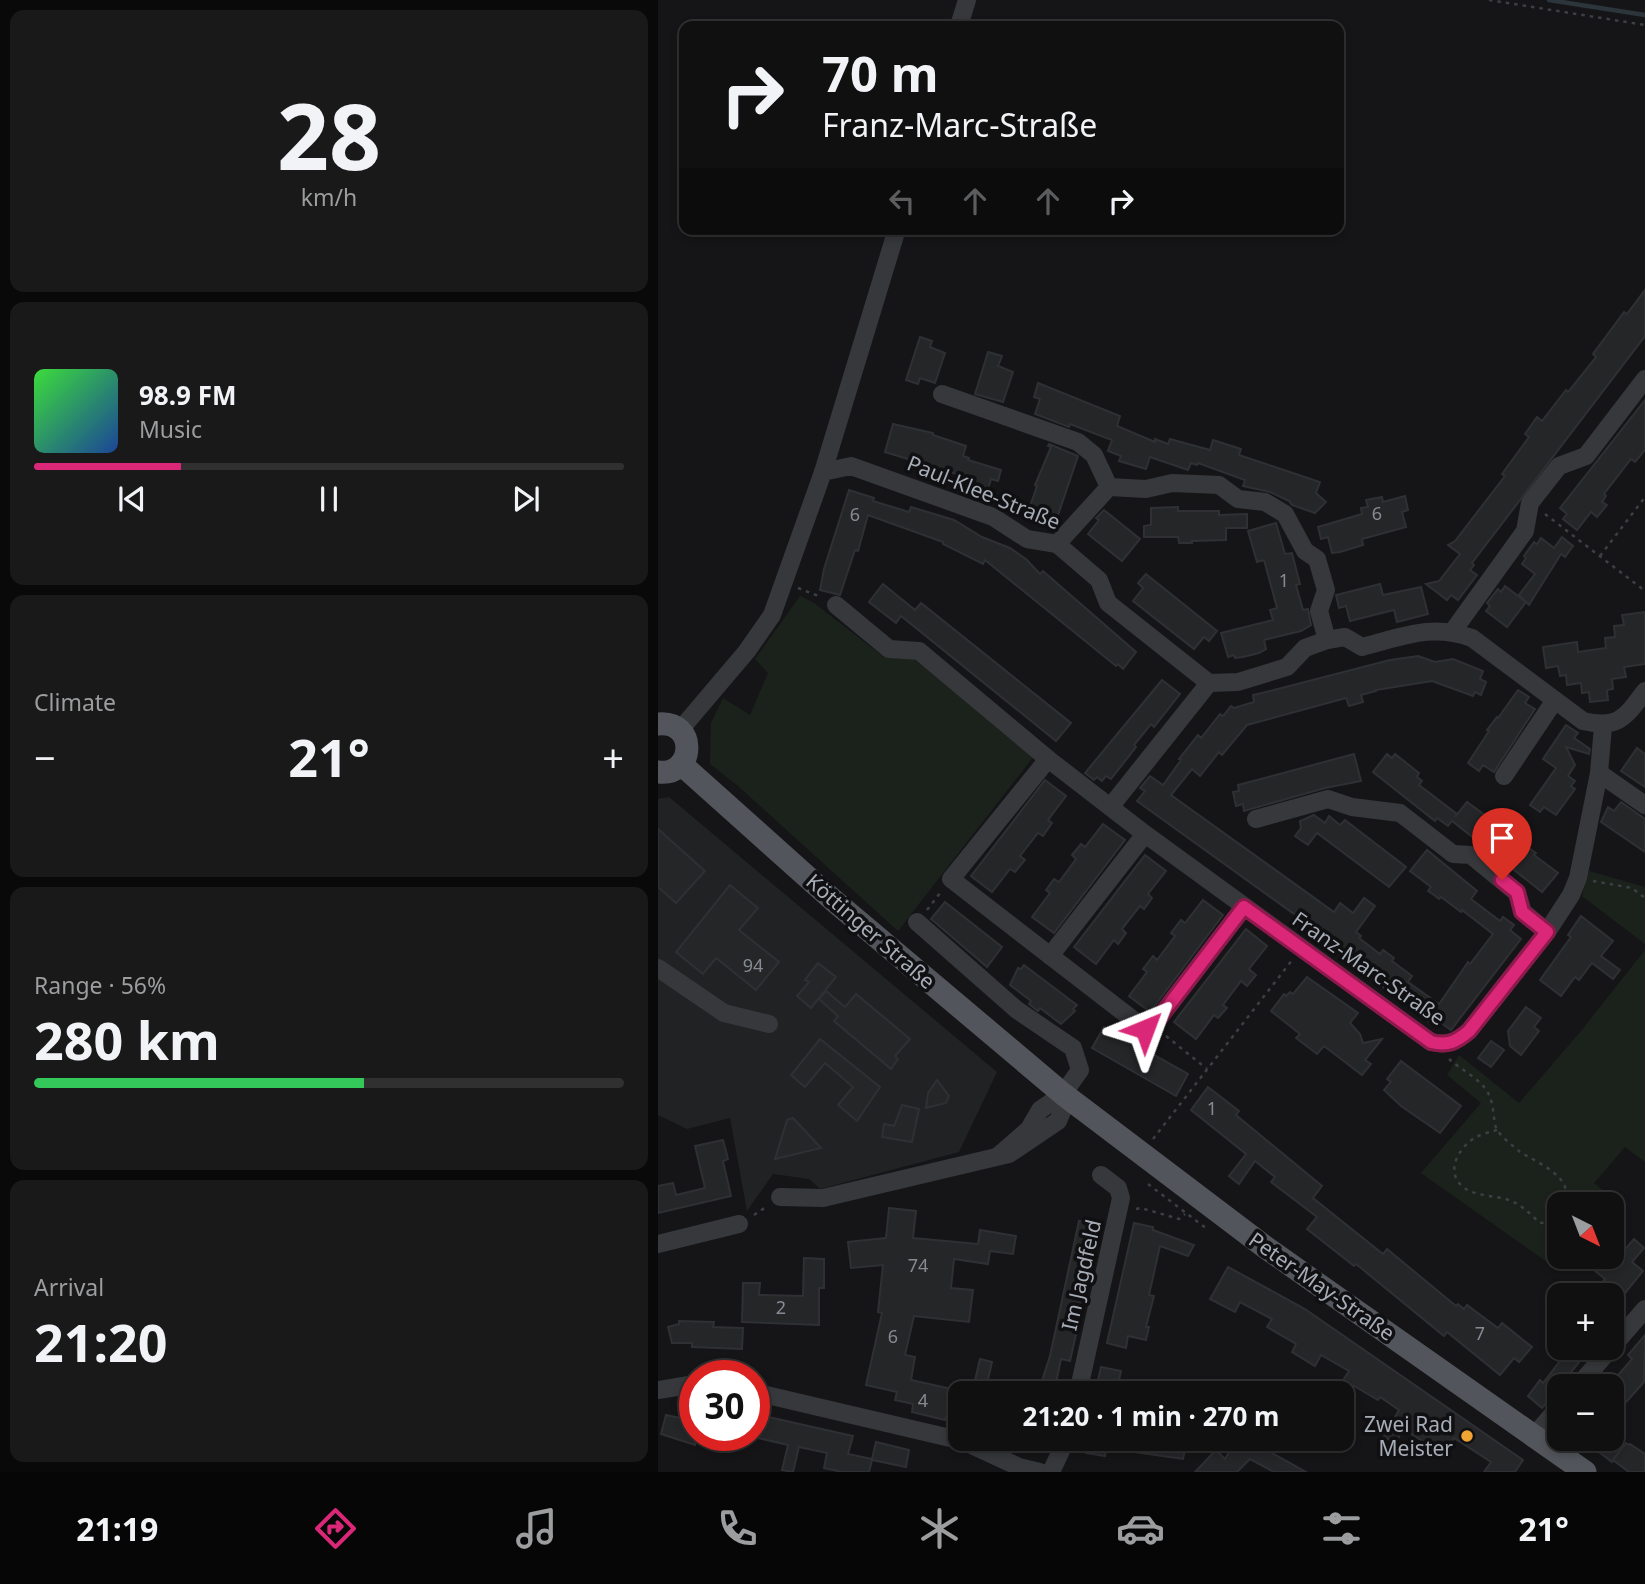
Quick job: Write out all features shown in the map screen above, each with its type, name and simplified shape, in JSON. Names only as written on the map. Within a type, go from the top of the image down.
[{"type":"main road","points":[[658,772],[673,770],[681,764],[688,747],[685,737],[669,727]]},
{"type":"main road","name":"Köttinger Straße","points":[[681,764],[833,900],[1063,1094]]},
{"type":"main road","name":"Peter-May-Straße","points":[[1063,1094],[1265,1247],[1534,1436],[1564,1464],[1585,1472]]},
{"type":"street","points":[[961,21],[967,0]]},
{"type":"street","points":[[669,727],[747,651],[772,615],[823,472],[895,235]]},
{"type":"street","points":[[1453,631],[1525,531],[1530,503],[1559,466],[1586,456],[1645,379]]},
{"type":"street","points":[[942,394],[1077,442],[1094,455],[1109,486]]},
{"type":"street","name":"Paul-Klee-Straße","points":[[823,472],[852,466],[993,517],[1027,539],[1057,544],[1099,580],[1108,603],[1209,683]]},
{"type":"street","points":[[1109,486],[1146,489],[1172,483],[1219,485],[1238,499],[1265,502],[1285,514],[1305,551],[1317,559],[1321,568],[1326,590],[1319,611],[1327,640]]},
{"type":"street","points":[[1057,544],[1109,486]]},
{"type":"street","name":"Franz-Marc-Straße","points":[[836,605],[889,649],[919,652],[1048,759],[1145,834],[1431,1042],[1445,1045],[1458,1041],[1469,1031],[1547,932],[1571,895],[1578,878],[1599,773],[1603,726]]},
{"type":"street","points":[[1111,806],[1209,683],[1238,682],[1287,667],[1305,648],[1327,640],[1345,637],[1362,647],[1434,629],[1453,631],[1472,638],[1583,721],[1603,726],[1617,722],[1630,712],[1645,691]]},
{"type":"street","points":[[1504,776],[1555,700]]},
{"type":"street","points":[[1048,759],[951,879],[1145,1029],[1153,1026],[1244,907]]},
{"type":"street","points":[[1599,773],[1645,805]]},
{"type":"street","points":[[1256,818],[1328,799],[1352,807],[1377,808],[1400,813],[1452,854],[1471,855],[1517,892],[1522,912],[1547,932]]},
{"type":"street","points":[[1050,956],[1145,834]]},
{"type":"street","points":[[780,1197],[823,1198],[1009,1154],[1058,1121],[1063,1109],[1063,1094],[1080,1070],[1073,1048],[1017,1010],[917,922]]},
{"type":"street","points":[[658,968],[724,1013],[769,1024]]},
{"type":"street","name":"Im Jagdfeld","points":[[1080,1381],[1121,1198],[1118,1188],[1101,1175]]},
{"type":"street","points":[[658,1244],[739,1224]]},
{"type":"street","points":[[1624,1333],[1645,1309]]},
{"type":"street","points":[[1588,1374],[1601,1360]]},
{"type":"street","points":[[658,1390],[679,1387]]},
{"type":"street","points":[[770,1396],[962,1441],[1019,1466],[1040,1472]]},
{"type":"street","points":[[1534,1436],[1547,1421]]},
{"type":"street","points":[[1051,1472],[1061,1451]]},
{"type":"path","points":[[1489,0],[1645,25]]},
{"type":"path","points":[[1600,556],[1645,497]]},
{"type":"path","points":[[1530,503],[1645,591]]},
{"type":"path","points":[[784,583],[828,599],[836,605]]},
{"type":"path","points":[[1578,878],[1632,888],[1645,898]]},
{"type":"path","points":[[917,922],[951,879]]},
{"type":"path","points":[[1141,1155],[1301,948]]},
{"type":"path","points":[[1153,1026],[1207,1069]]},
{"type":"path","points":[[1445,1045],[1449,1059],[1482,1085],[1489,1095],[1497,1130],[1520,1152],[1552,1170],[1563,1184],[1565,1192]]},
{"type":"path","points":[[1497,1130],[1476,1138],[1460,1152],[1454,1164],[1455,1177],[1464,1188],[1509,1200],[1525,1208],[1540,1223],[1547,1222]]},
{"type":"path","points":[[739,1224],[780,1197]]},
{"type":"path","points":[[1117,1216],[1128,1218],[1141,1208],[1179,1219],[1185,1214]]},
{"type":"shaded area","points":[[800,596],[814,603],[884,657],[915,660],[1034,756],[898,931],[738,786],[710,764],[711,723],[723,698],[750,715],[768,673],[755,659]]},
{"type":"shaded area","points":[[669,797],[997,1072],[959,1152],[820,1189],[809,1179],[773,1174],[747,1211],[730,1118],[687,1129],[658,1115],[658,799]]},
{"type":"shaded area","points":[[1589,871],[1645,887],[1645,944],[1582,896]]},
{"type":"shaded area","points":[[1645,950],[1645,1162],[1625,1147],[1594,1183],[1605,1192],[1547,1192],[1547,1262],[1421,1173],[1481,1103],[1447,1075],[1459,1055],[1519,1103]]},
{"type":"building","points":[[1645,290],[1645,336],[1472,563],[1474,565],[1470,570],[1477,575],[1458,600],[1451,595],[1447,600],[1426,584],[1439,581],[1460,554],[1448,545],[1455,541],[1505,476],[1502,474],[1529,437],[1525,434],[1537,417],[1542,421],[1566,390],[1568,392],[1596,357],[1593,354],[1624,312],[1627,314]]},
{"type":"building","points":[[920,337],[932,341],[930,347],[945,353],[935,383],[920,378],[918,384],[906,380]]},
{"type":"building","points":[[988,352],[1002,356],[998,366],[1013,372],[1003,402],[975,394]]},
{"type":"building","points":[[1038,383],[1120,416],[1117,426],[1155,442],[1155,439],[1168,444],[1170,439],[1210,450],[1213,440],[1241,449],[1239,455],[1320,482],[1316,493],[1326,502],[1315,513],[1292,505],[1270,492],[1243,486],[1245,480],[1198,463],[1191,463],[1188,470],[1150,457],[1146,469],[1119,461],[1121,456],[1108,451],[1112,440],[1035,414],[1040,399],[1034,397]]},
{"type":"building","points":[[1645,400],[1645,450],[1635,462],[1631,459],[1604,494],[1606,496],[1602,502],[1607,505],[1597,517],[1591,512],[1577,530],[1563,519],[1567,514],[1560,508]]},
{"type":"building","points":[[893,424],[933,433],[966,446],[963,456],[969,458],[968,460],[1001,470],[998,481],[991,479],[986,496],[960,488],[963,476],[885,452]]},
{"type":"building","points":[[1049,444],[1078,456],[1056,521],[1039,515],[1037,522],[1026,518],[1037,486],[1035,485],[1051,447]]},
{"type":"building","points":[[849,490],[909,512],[911,507],[954,520],[982,537],[1010,548],[1026,559],[1040,574],[1043,571],[1136,652],[1123,669],[1118,664],[1116,666],[985,560],[983,564],[943,542],[868,515],[858,551],[855,550],[840,595],[820,590]]},
{"type":"building","points":[[1405,496],[1408,510],[1402,512],[1406,527],[1362,539],[1363,545],[1340,552],[1332,553],[1328,537],[1321,539],[1318,527],[1362,514],[1361,508],[1368,507],[1366,500],[1382,497],[1383,502]]},
{"type":"building","points":[[1178,507],[1178,511],[1219,511],[1219,515],[1247,514],[1247,528],[1226,528],[1226,540],[1192,543],[1179,543],[1178,537],[1144,537],[1144,526],[1151,525],[1151,508]]},
{"type":"building","points":[[1104,510],[1140,539],[1122,561],[1088,534],[1099,520],[1096,518]]},
{"type":"building","points":[[1276,523],[1285,554],[1292,553],[1300,584],[1296,585],[1303,610],[1308,609],[1311,625],[1301,631],[1264,640],[1266,649],[1259,653],[1228,657],[1221,633],[1273,620],[1270,610],[1277,608],[1264,560],[1257,562],[1248,531]]},
{"type":"building","points":[[1562,537],[1573,546],[1565,557],[1561,554],[1529,605],[1519,595],[1535,574],[1522,564],[1526,558],[1524,556],[1534,542],[1537,544],[1541,538],[1554,548]]},
{"type":"building","points":[[1146,574],[1217,631],[1209,641],[1204,637],[1194,649],[1133,601],[1143,588],[1138,583]]},
{"type":"building","points":[[883,584],[915,610],[921,603],[1071,723],[1056,741],[901,616],[896,623],[869,602]]},
{"type":"building","points":[[1380,584],[1383,595],[1421,587],[1428,614],[1397,622],[1394,610],[1350,621],[1346,606],[1339,608],[1336,595]]},
{"type":"building","points":[[1505,586],[1526,602],[1507,627],[1486,611],[1490,606],[1487,603],[1498,589],[1501,592]]},
{"type":"building","points":[[1645,612],[1645,664],[1624,667],[1626,677],[1612,679],[1613,689],[1607,690],[1608,700],[1590,702],[1589,692],[1582,693],[1581,683],[1567,685],[1566,675],[1560,676],[1558,666],[1546,668],[1543,647],[1577,642],[1578,652],[1606,648],[1605,638],[1615,637],[1614,626],[1624,625],[1622,615]]},
{"type":"building","points":[[1418,656],[1435,662],[1453,659],[1483,671],[1480,679],[1486,682],[1481,695],[1475,692],[1473,696],[1432,681],[1376,690],[1361,695],[1363,702],[1349,706],[1346,698],[1247,725],[1222,755],[1219,752],[1200,776],[1192,769],[1171,795],[1334,912],[1340,903],[1353,913],[1364,898],[1375,906],[1356,932],[1361,936],[1359,938],[1380,954],[1383,950],[1394,958],[1392,961],[1412,976],[1408,982],[1439,1004],[1468,962],[1470,964],[1493,934],[1462,910],[1461,912],[1428,891],[1431,887],[1410,871],[1427,850],[1477,891],[1471,899],[1500,921],[1503,917],[1514,925],[1510,930],[1521,939],[1451,1030],[1440,1022],[1436,1027],[1425,1019],[1428,1014],[1400,993],[1396,997],[1364,975],[1319,937],[1319,932],[1137,801],[1145,791],[1140,788],[1150,776],[1163,785],[1198,735],[1201,738],[1220,714],[1223,716],[1231,706],[1234,708],[1254,702],[1253,695],[1390,660]]},
{"type":"building","points":[[1162,680],[1180,694],[1154,727],[1151,724],[1111,779],[1106,776],[1102,781],[1097,777],[1094,780],[1085,773]]},
{"type":"building","points":[[1518,690],[1529,697],[1525,703],[1535,709],[1494,772],[1483,765],[1479,771],[1468,763],[1489,731],[1487,730]]},
{"type":"building","points":[[1566,725],[1578,733],[1574,738],[1590,749],[1589,754],[1566,747],[1575,765],[1568,776],[1575,781],[1571,786],[1575,789],[1556,815],[1544,807],[1540,812],[1530,805],[1556,768],[1543,759]]},
{"type":"building","points":[[1637,748],[1645,754],[1645,787],[1621,771]]},
{"type":"building","points":[[1354,754],[1361,781],[1325,788],[1244,811],[1243,804],[1236,806],[1233,792],[1239,791],[1238,785]]},
{"type":"building","points":[[1387,754],[1392,758],[1395,754],[1419,773],[1417,777],[1422,781],[1419,785],[1457,814],[1455,817],[1467,802],[1536,853],[1534,855],[1558,873],[1542,892],[1452,821],[1448,826],[1437,818],[1435,821],[1373,772]]},
{"type":"building","points":[[1045,780],[1066,796],[1048,820],[1052,823],[1043,836],[1038,833],[1020,856],[1025,860],[1015,872],[1010,869],[992,892],[971,876]]},
{"type":"building","points":[[1621,802],[1645,819],[1645,852],[1601,822],[1608,807],[1614,811]]},
{"type":"building","points":[[1314,815],[1325,823],[1329,816],[1340,825],[1345,820],[1406,867],[1389,887],[1317,833],[1308,845],[1295,836],[1301,828],[1300,821]]},
{"type":"building","points":[[1103,824],[1125,840],[1054,933],[1032,917],[1050,893],[1046,890],[1054,879],[1059,882],[1076,859],[1072,855],[1081,844],[1085,847]]},
{"type":"building","points":[[658,829],[705,871],[676,903],[658,887]]},
{"type":"building","points":[[1145,855],[1166,871],[1148,894],[1152,898],[1144,909],[1140,906],[1122,929],[1126,933],[1118,944],[1114,940],[1096,964],[1074,947]]},
{"type":"building","points":[[730,885],[758,908],[739,930],[779,962],[756,990],[716,958],[703,974],[676,952]]},
{"type":"building","points":[[1203,900],[1223,915],[1150,1012],[1129,996],[1147,972],[1143,969],[1153,956],[1157,960],[1175,936],[1171,933],[1181,920],[1185,923]]},
{"type":"building","points":[[945,902],[1002,947],[987,967],[931,919]]},
{"type":"building","points":[[1581,916],[1613,941],[1601,956],[1620,970],[1613,979],[1592,963],[1579,980],[1575,977],[1561,996],[1540,980],[1571,937],[1568,935]]},
{"type":"building","points":[[1246,929],[1267,946],[1249,969],[1256,975],[1247,986],[1241,981],[1223,1005],[1227,1008],[1218,1018],[1214,1015],[1196,1039],[1174,1022]]},
{"type":"building","points":[[818,963],[836,977],[811,1008],[797,996],[809,982],[805,980]]},
{"type":"building","points":[[1024,965],[1077,1005],[1073,1009],[1075,1011],[1061,1024],[1040,1008],[1038,1011],[1029,1004],[1031,1001],[1010,985],[1018,968],[1021,969]]},
{"type":"building","points":[[1307,977],[1358,1013],[1350,1023],[1360,1034],[1363,1043],[1382,1039],[1365,1060],[1371,1064],[1362,1075],[1324,1046],[1317,1054],[1296,1038],[1300,1034],[1271,1011],[1284,994],[1293,994]]},
{"type":"building","points":[[826,991],[845,1007],[856,994],[910,1039],[895,1056],[898,1059],[891,1069],[834,1021],[838,1016],[819,999]]},
{"type":"building","points":[[1526,1007],[1541,1018],[1534,1027],[1539,1031],[1521,1055],[1510,1046],[1508,1031]]},
{"type":"building","points":[[1104,1027],[1188,1074],[1176,1096],[1092,1048]]},
{"type":"building","points":[[820,1039],[880,1087],[857,1121],[838,1105],[853,1087],[825,1063],[805,1087],[791,1075]]},
{"type":"building","points":[[1491,1041],[1504,1050],[1491,1067],[1478,1058]]},
{"type":"building","points":[[1401,1061],[1461,1106],[1440,1133],[1401,1106],[1384,1090],[1391,1082],[1387,1079]]},
{"type":"building","points":[[937,1080],[949,1096],[946,1103],[926,1108],[928,1093]]},
{"type":"building","points":[[1208,1087],[1239,1111],[1236,1115],[1322,1186],[1313,1198],[1383,1254],[1387,1249],[1456,1306],[1458,1304],[1464,1309],[1467,1305],[1498,1328],[1502,1323],[1532,1347],[1519,1362],[1514,1358],[1500,1375],[1447,1332],[1444,1336],[1356,1264],[1354,1266],[1307,1229],[1317,1217],[1271,1182],[1275,1177],[1255,1161],[1239,1184],[1229,1176],[1246,1154],[1191,1110]]},
{"type":"building","points":[[902,1105],[919,1109],[912,1142],[882,1137],[884,1124],[894,1126]]},
{"type":"building","points":[[793,1118],[821,1148],[775,1159],[787,1120]]},
{"type":"building","points":[[723,1140],[728,1159],[723,1161],[731,1196],[658,1213],[658,1186],[673,1183],[676,1195],[705,1188],[695,1146]]},
{"type":"building","points":[[889,1208],[916,1211],[913,1238],[978,1244],[980,1230],[1016,1236],[1013,1254],[990,1251],[988,1264],[954,1259],[951,1288],[973,1290],[969,1322],[914,1316],[905,1355],[915,1357],[911,1380],[948,1388],[945,1420],[912,1412],[913,1404],[895,1400],[897,1392],[866,1385],[882,1313],[878,1312],[883,1265],[851,1268],[848,1242],[886,1238]]},
{"type":"building","points":[[1079,1221],[1100,1226],[1070,1361],[1061,1359],[1056,1381],[1042,1381],[1050,1356]]},
{"type":"building","points":[[1134,1223],[1153,1227],[1153,1230],[1194,1245],[1188,1256],[1160,1246],[1149,1295],[1154,1296],[1146,1327],[1149,1327],[1146,1340],[1128,1336],[1126,1348],[1107,1343]]},
{"type":"building","points":[[1634,1239],[1644,1248],[1632,1262],[1643,1271],[1624,1294],[1624,1283],[1602,1283],[1605,1279],[1594,1270],[1624,1269],[1624,1251]]},
{"type":"building","points":[[804,1258],[824,1259],[824,1288],[819,1288],[819,1325],[742,1322],[743,1283],[760,1283],[759,1295],[803,1296]]},
{"type":"building","points":[[1228,1267],[1305,1309],[1523,1460],[1515,1472],[1484,1472],[1491,1462],[1454,1438],[1446,1451],[1434,1444],[1432,1447],[1403,1429],[1395,1444],[1384,1436],[1399,1410],[1380,1397],[1378,1400],[1354,1386],[1354,1381],[1343,1381],[1349,1371],[1321,1355],[1315,1366],[1292,1352],[1296,1344],[1267,1327],[1272,1319],[1240,1302],[1235,1312],[1210,1299]]},
{"type":"building","points":[[679,1321],[714,1322],[713,1327],[743,1328],[742,1349],[692,1347],[692,1343],[672,1343],[668,1327],[679,1324]]},
{"type":"building","points":[[1645,1335],[1644,1382],[1624,1404],[1624,1374],[1619,1374],[1632,1359],[1628,1355]]},
{"type":"building","points":[[980,1359],[992,1362],[988,1381],[975,1381]]},
{"type":"building","points":[[1561,1360],[1581,1360],[1569,1374],[1550,1374]]},
{"type":"building","points":[[1101,1367],[1121,1371],[1119,1381],[1098,1381]]},
{"type":"building","points":[[1547,1378],[1547,1402],[1542,1408],[1528,1396],[1540,1380],[1543,1383]]},
{"type":"building","points":[[666,1415],[679,1418],[679,1440],[661,1434]]},
{"type":"building","points":[[770,1417],[853,1436],[848,1454],[872,1459],[876,1442],[909,1450],[906,1467],[872,1460],[869,1472],[842,1472],[824,1468],[827,1453],[799,1447],[793,1472],[782,1470],[788,1445],[770,1441]]},
{"type":"building","points":[[1630,1444],[1645,1454],[1645,1472],[1629,1472],[1613,1460],[1620,1451],[1624,1451],[1624,1446]]},
{"type":"building","points":[[1086,1451],[1106,1451],[1105,1456]]},
{"type":"building","points":[[1127,1451],[1185,1451],[1183,1459]]},
{"type":"building","points":[[1215,1451],[1225,1459],[1230,1451],[1269,1451],[1306,1472],[1274,1472],[1250,1459],[1237,1472],[1195,1472]]},
{"type":"building","points":[[1598,1451],[1619,1451],[1612,1462]]},
{"type":"waterway","points":[[1549,0],[1645,15]]},
{"type":"place","name":"Zwei Rad Meister","points":[[1467,1436]]},
{"type":"route","points":[[1145,1029],[1153,1026],[1244,907],[1431,1042],[1445,1045],[1458,1041],[1469,1031],[1547,932],[1522,912],[1517,892],[1502,880]]}]
